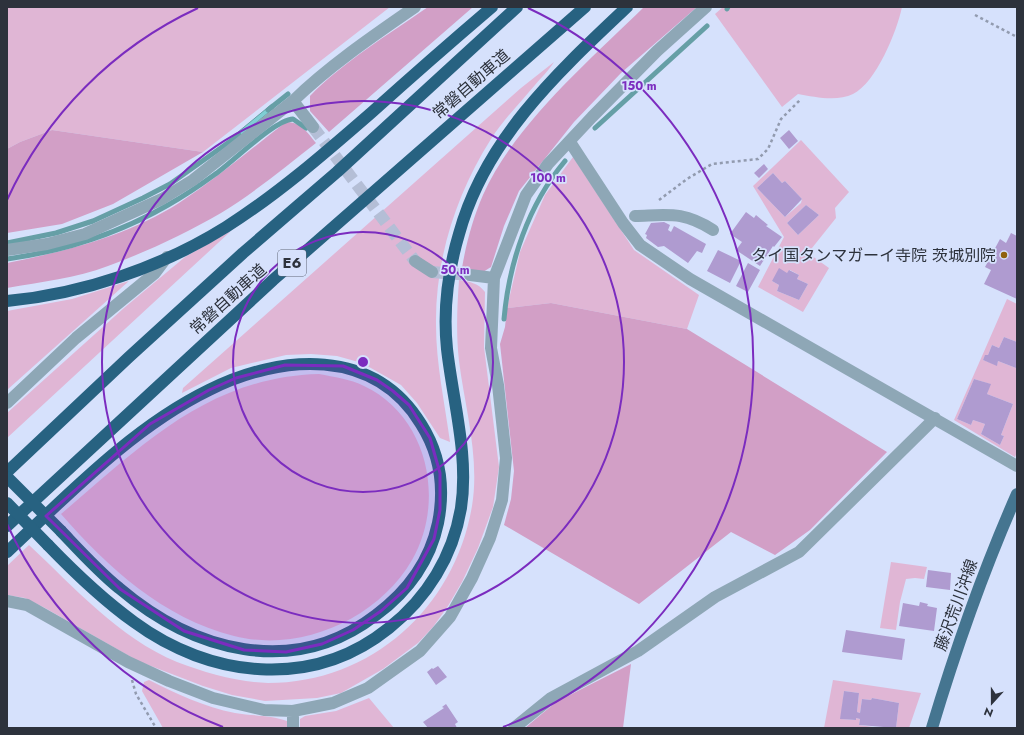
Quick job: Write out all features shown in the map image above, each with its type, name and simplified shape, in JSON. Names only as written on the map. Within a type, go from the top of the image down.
[{"type":"highway","points":[[7,301],[50,294],[115,278],[167,257],[225,227],[265,201],[320,158],[492,7]]},
{"type":"highway","name":"常磐自動車道","points":[[7,472],[129,357],[243,253],[336,172],[517,7]]},
{"type":"highway","name":"常磐自動車道","points":[[7,526],[267,286],[585,7]]},
{"type":"highway","points":[[7,503],[95,592],[136,624],[177,648],[220,664],[261,670],[284,670],[307,667],[348,654],[383,634],[417,604],[440,569],[450,546],[460,510],[463,476],[462,446],[447,346],[446,318],[451,264],[459,232],[472,197],[498,149],[535,98],[565,66],[627,7]]},
{"type":"highway","points":[[7,477],[61,531],[120,589],[162,619],[184,631],[204,639],[244,650],[286,652],[322,644],[353,630],[381,612],[407,588],[427,556],[434,539],[440,510],[440,473],[430,438],[409,405],[393,391],[372,377],[342,366],[306,364],[285,365],[236,378],[209,390],[150,424],[62,501],[7,552]]},
{"type":"main road","name":"藤沢荒川沖線","points":[[932,728],[958,645],[981,580],[1017,494]]},
{"type":"street","points":[[7,250],[47,244],[85,234],[162,198],[192,180],[293,101],[305,89],[375,35],[415,7]]},
{"type":"street","points":[[7,601],[27,605],[128,662],[169,681],[213,698],[264,710],[293,712],[332,703],[368,688],[420,651],[450,617],[472,578],[497,518],[502,500],[506,458],[498,385],[491,348],[494,278],[526,195],[548,164],[657,51],[706,7]]},
{"type":"street","points":[[293,101],[313,128]]},
{"type":"street","points":[[570,142],[626,228],[640,245],[690,278],[1017,466]]},
{"type":"street","points":[[635,216],[679,214],[699,221],[713,230]]},
{"type":"street","points":[[7,403],[76,338],[154,273],[167,257]]},
{"type":"street","points":[[415,261],[432,272]]},
{"type":"street","points":[[470,276],[494,278]]},
{"type":"street","points":[[514,728],[551,698],[638,651],[715,597],[799,552],[935,418]]},
{"type":"street","points":[[293,712],[293,728]]},
{"type":"path","points":[[975,15],[1017,37]]},
{"type":"path","points":[[658,201],[687,179],[712,164],[758,159],[768,149],[781,119],[801,99]]},
{"type":"path","points":[[128,662],[136,694],[156,728]]},
{"type":"highlighted area","points":[[285,365],[343,366],[377,380],[393,391],[409,405],[430,438],[440,473],[440,510],[434,539],[407,588],[381,611],[353,630],[322,644],[286,652],[244,650],[184,631],[120,589],[46,516],[150,424],[209,390],[236,378]]},
{"type":"shaded area","points":[[7,7],[390,7],[203,152],[52,130],[20,142],[7,149]]},
{"type":"shaded area","points":[[428,7],[473,7],[329,132],[310,111],[310,96],[351,60]]},
{"type":"shaded area","points":[[644,7],[697,7],[621,73],[574,122],[519,191],[504,226],[491,267],[483,272],[462,268],[470,231],[483,195],[497,169],[514,144],[533,119],[555,95]]},
{"type":"shaded area","points":[[723,7],[902,7],[884,55],[870,79],[862,88],[853,94],[840,98],[826,98],[798,94],[782,107],[715,14]]},
{"type":"shaded area","points":[[554,62],[506,118],[491,139],[468,182],[450,228],[439,276],[436,340],[450,442],[440,438],[417,403],[401,385],[362,363],[337,356],[311,354],[286,355],[231,368],[182,393],[183,388],[521,88]]},
{"type":"shaded area","points":[[272,104],[274,108],[234,141],[232,137]]},
{"type":"shaded area","points":[[286,122],[291,122],[300,126],[316,143],[257,188],[221,213],[165,242],[108,266],[71,277],[7,288],[7,263],[96,241],[139,225],[159,215],[207,184]]},
{"type":"shaded area","points":[[52,130],[203,152],[113,204],[62,224],[7,233],[7,149],[20,142]]},
{"type":"shaded area","points":[[801,140],[849,192],[835,208],[836,218],[808,253],[829,268],[803,312],[758,287],[784,237],[753,186]],"holes":[[[773,173],[782,183],[785,181],[802,199],[801,203],[785,217],[757,188]],[[806,205],[819,215],[798,235],[787,223]],[[790,270],[799,275],[797,279],[808,284],[799,300],[777,291],[779,285],[772,281]]]},
{"type":"shaded area","points":[[573,157],[634,250],[699,295],[687,329],[551,303],[507,308],[520,252],[545,195]]},
{"type":"shaded area","points":[[231,231],[7,438],[7,413],[124,308],[185,257]]},
{"type":"shaded area","points":[[459,280],[474,283],[485,292],[484,347],[499,467],[493,507],[478,548],[462,582],[448,606],[433,627],[418,643],[383,669],[341,693],[317,698],[265,701],[232,695],[203,686],[138,661],[45,608],[25,598],[7,595],[7,566],[29,545],[98,610],[136,640],[177,662],[199,670],[245,681],[268,683],[306,680],[341,670],[374,654],[403,632],[427,606],[448,576],[463,543],[472,506],[474,488],[473,451],[457,341]]},
{"type":"shaded area","points":[[129,281],[7,390],[7,311],[72,299]]},
{"type":"shaded area","points":[[1007,299],[1017,304],[1017,342],[1004,337],[999,348],[992,345],[988,355],[985,356],[983,360],[997,365],[998,361],[1016,368],[1017,367],[1017,452],[1015,457],[954,420]],"holes":[[[974,379],[990,384],[987,394],[1013,404],[1001,435],[1004,436],[1000,445],[981,434],[985,424],[973,420],[971,425],[957,419]]]},
{"type":"shaded area","points":[[551,303],[687,329],[887,452],[810,530],[775,555],[731,532],[639,604],[504,525],[511,499],[514,471],[500,344],[505,327],[507,308]]},
{"type":"shaded area","points":[[319,374],[342,378],[359,384],[386,400],[403,418],[416,439],[425,462],[429,487],[428,512],[422,537],[412,560],[397,581],[379,599],[358,614],[335,626],[310,635],[285,640],[259,640],[234,636],[208,628],[160,604],[138,588],[98,553],[61,514],[148,441],[178,420],[209,402],[243,388],[279,378]]},
{"type":"shaded area","points":[[891,562],[927,567],[924,579],[906,579],[900,602],[896,630],[880,628]]},
{"type":"shaded area","points":[[631,664],[623,728],[525,728],[556,702]]},
{"type":"shaded area","points":[[149,680],[180,695],[212,707],[235,713],[287,721],[288,728],[163,728],[142,691],[144,682]]},
{"type":"shaded area","points":[[833,680],[921,693],[909,728],[896,728],[899,703],[872,698],[871,700],[862,699],[860,713],[857,712],[859,693],[844,691],[841,719],[855,720],[856,718],[860,719],[859,725],[880,728],[824,728]]},
{"type":"shaded area","points":[[369,698],[394,728],[300,728],[300,719],[305,716],[336,711]]},
{"type":"building","points":[[789,130],[798,141],[789,149],[780,138]]},
{"type":"building","points":[[764,164],[768,169],[759,178],[754,173]]},
{"type":"building","points":[[773,173],[782,183],[785,181],[802,199],[785,217],[757,188]]},
{"type":"building","points":[[806,205],[819,215],[798,235],[787,223]]},
{"type":"building","points":[[746,212],[754,218],[756,215],[768,225],[766,226],[782,237],[774,247],[773,246],[760,266],[736,250],[742,242],[730,234]]},
{"type":"building","points":[[664,222],[670,225],[668,230],[671,232],[674,226],[706,244],[702,253],[697,251],[688,263],[664,246],[658,247],[646,238],[647,235],[645,234],[651,223]]},
{"type":"building","name":"タイ国タンマガーイ寺院 茨城別院","points":[[1011,233],[1017,236],[1017,299],[984,284],[991,270],[985,267],[1000,239],[1006,243]]},
{"type":"building","points":[[718,250],[741,261],[730,283],[707,271]]},
{"type":"building","points":[[748,263],[760,270],[748,292],[736,286]]},
{"type":"building","points":[[779,268],[787,273],[789,270],[799,275],[797,279],[808,284],[799,300],[777,291],[779,285],[772,281]]},
{"type":"building","points":[[1004,337],[1017,342],[1016,368],[998,361],[997,366],[983,360],[985,355],[988,355],[992,345],[999,348]]},
{"type":"building","points":[[974,379],[991,384],[987,394],[1013,404],[1001,435],[1004,436],[1000,445],[981,434],[985,424],[973,420],[971,425],[957,419]]},
{"type":"building","points":[[928,570],[951,573],[950,590],[926,587]]},
{"type":"building","points":[[920,602],[928,604],[927,606],[937,608],[934,631],[899,626],[903,603],[919,606]]},
{"type":"building","points":[[846,630],[905,639],[902,660],[842,652]]},
{"type":"building","points":[[438,666],[447,677],[436,685],[427,672]]},
{"type":"building","points":[[844,691],[859,693],[857,712],[860,713],[862,699],[871,700],[872,698],[899,703],[896,728],[859,725],[860,719],[856,718],[856,720],[840,719]]},
{"type":"building","points":[[446,704],[458,722],[455,724],[457,728],[428,728],[423,722],[444,708],[442,707]]},
{"type":"waterway","points":[[595,128],[707,26]]},
{"type":"waterway","points":[[268,110],[288,94]]},
{"type":"waterway","points":[[7,259],[28,256],[70,246],[130,225],[168,205],[197,187],[222,169],[275,126],[293,119],[306,128]]},
{"type":"waterway","points":[[7,243],[56,233],[93,221],[143,198],[170,184],[239,135]]},
{"type":"waterway","points":[[504,319],[510,277],[522,236],[541,196],[565,161]]},
{"type":"tunnel","points":[[313,127],[415,261]]},
{"type":"tunnel","points":[[432,272],[470,275]]},
{"type":"place","name":"タイ国タンマガーイ寺院 茨城別院","points":[[1004,255]]}]
